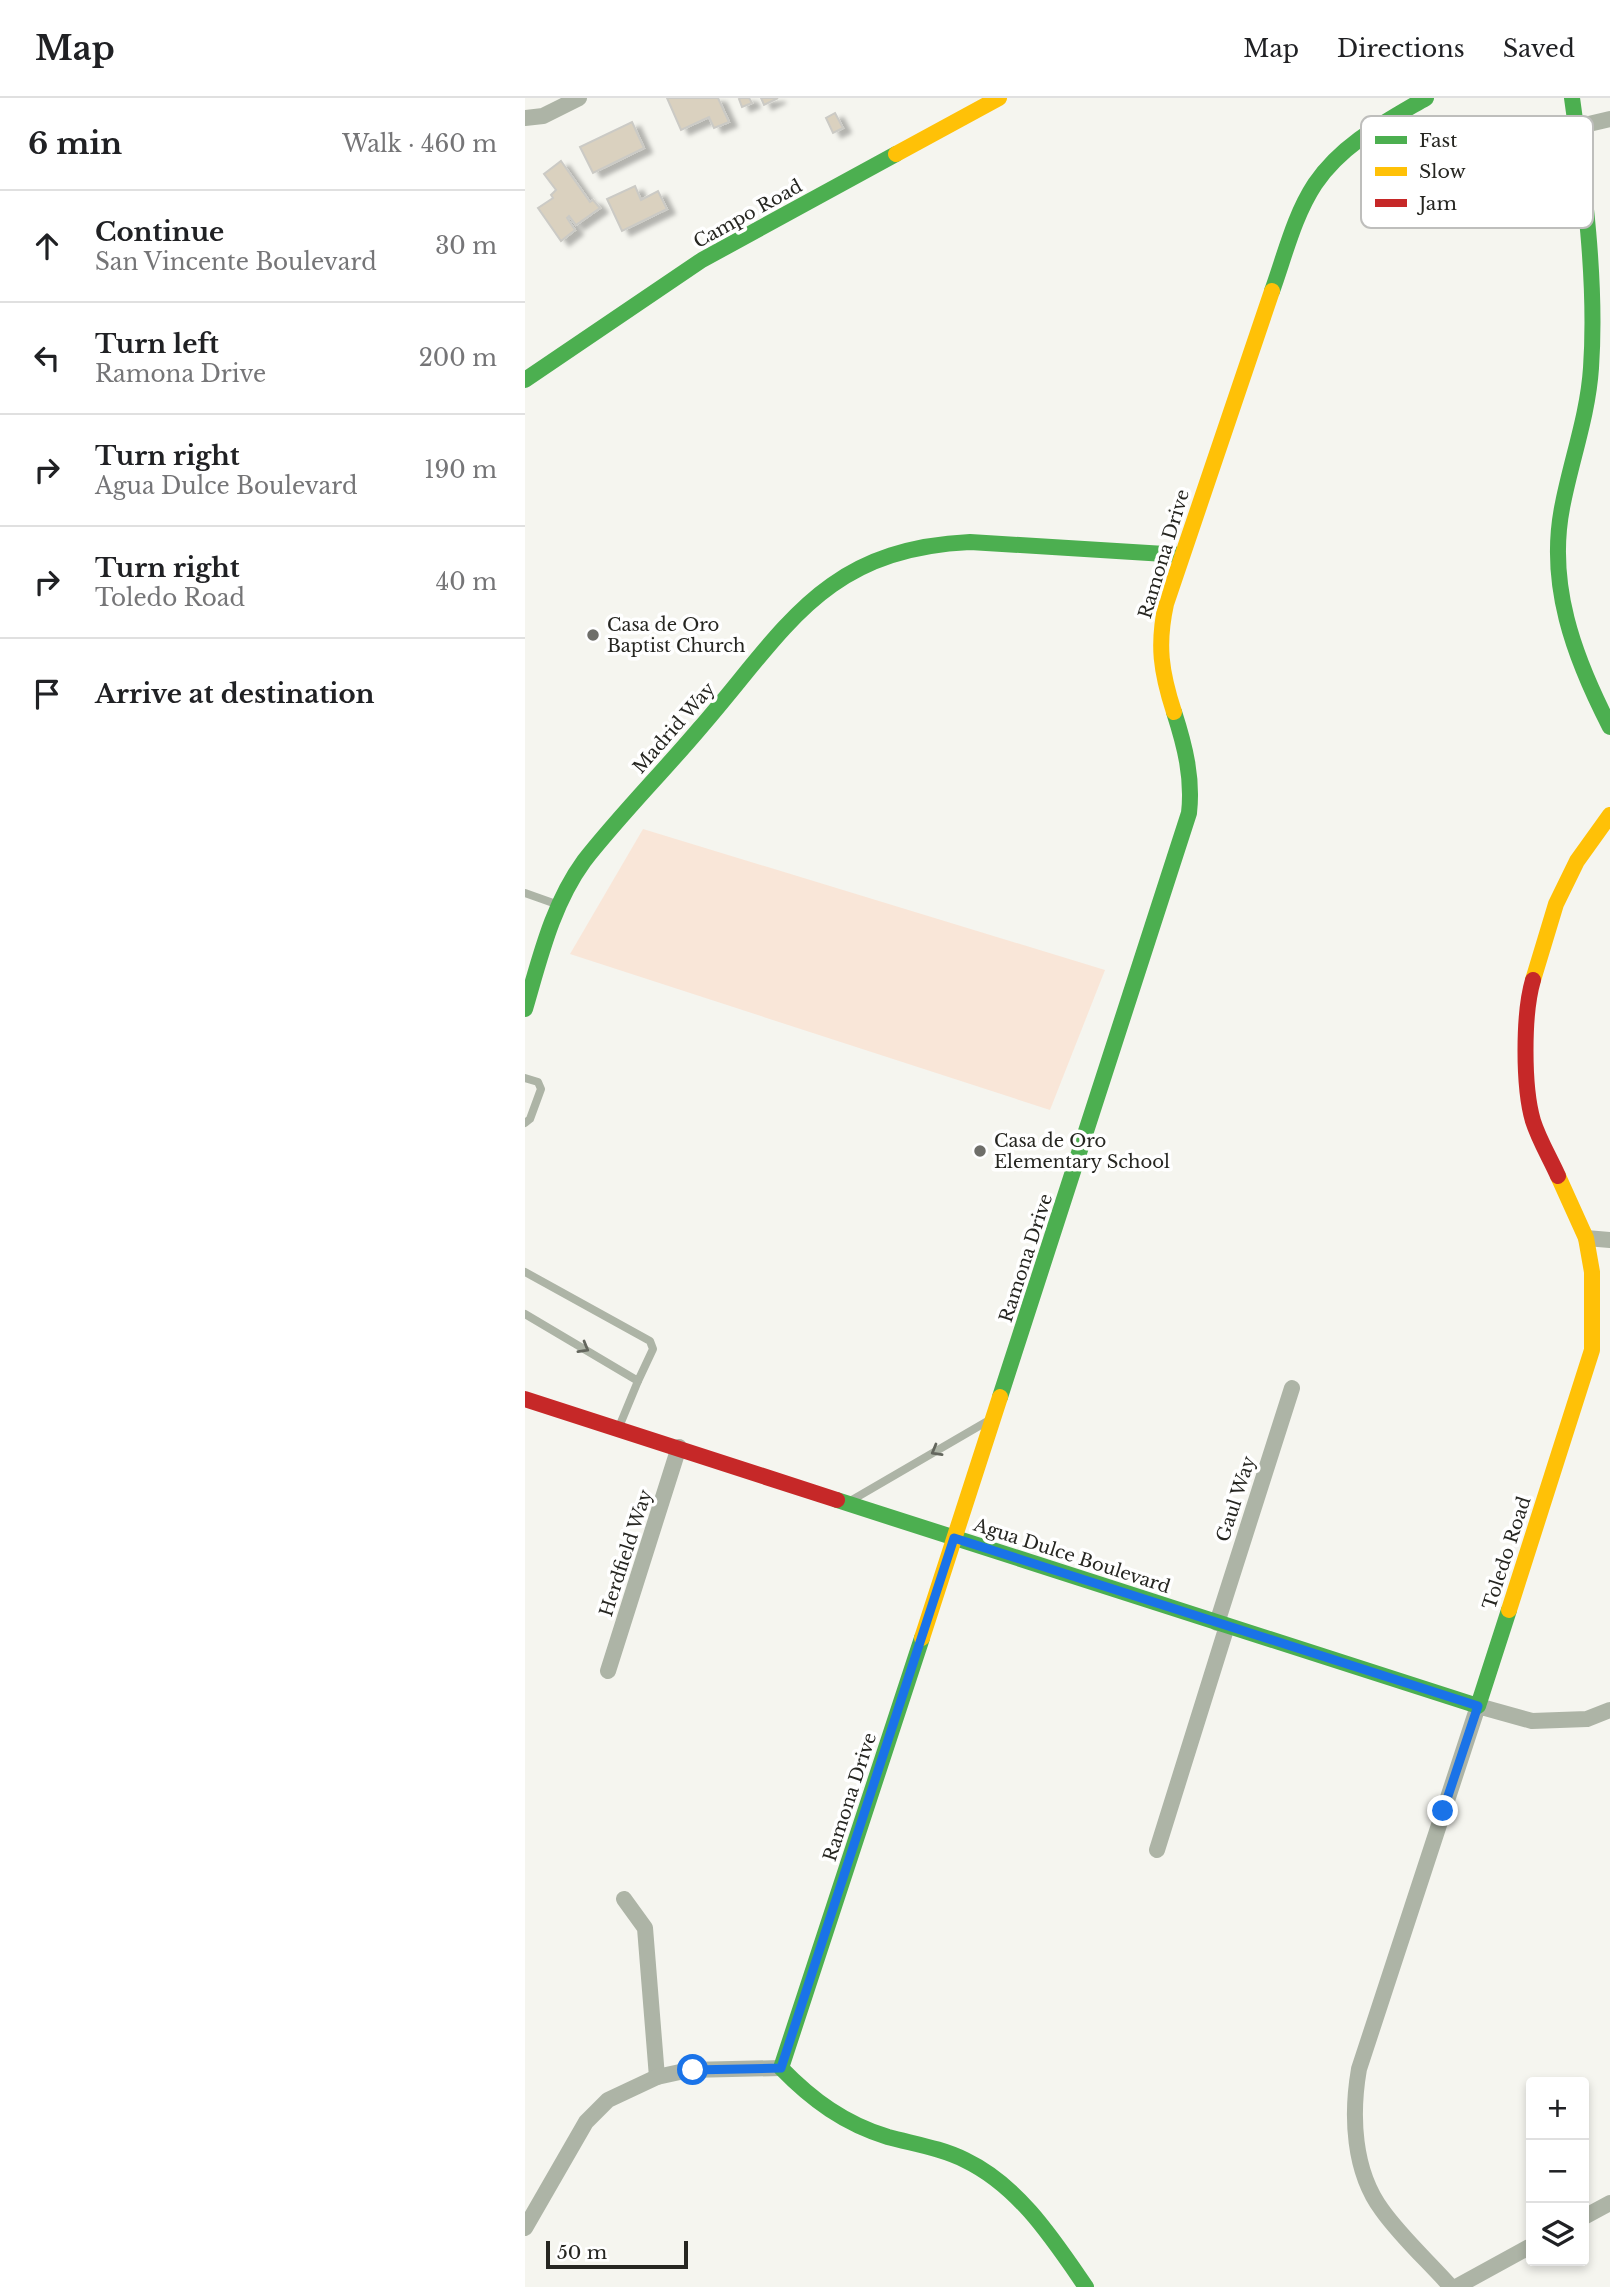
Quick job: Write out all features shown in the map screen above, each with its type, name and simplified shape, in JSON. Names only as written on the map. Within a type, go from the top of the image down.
[{"type":"street","points":[[525,118],[543,116],[579,98]]},
{"type":"street","name":"Campo Road","points":[[525,380],[702,260],[999,98]]},
{"type":"street","name":"Ramona Drive","points":[[1395,116],[1426,98]]},
{"type":"street","points":[[1572,98],[1574,116]]},
{"type":"street","name":"Ramona Drive","points":[[781,2068],[995,1417],[1189,813],[1192,792],[1189,766],[1160,657],[1160,635],[1166,602],[1307,197],[1323,173],[1361,136]]},
{"type":"street","points":[[1586,228],[1592,287],[1591,374],[1559,524],[1557,569],[1568,626],[1597,703],[1610,727]]},
{"type":"street","name":"Madrid Way","points":[[525,1009],[549,929],[565,891],[590,852],[793,619],[816,596],[843,576],[904,549],[948,542],[1181,555]]},
{"type":"street","name":"Toledo Road","points":[[1453,2287],[1381,2210],[1364,2171],[1355,2130],[1354,2110],[1359,2069],[1592,1350],[1592,1272],[1586,1238],[1533,1121],[1526,1075],[1526,1030],[1531,987],[1556,904],[1577,861],[1610,815]]},
{"type":"street","points":[[1586,1238],[1610,1240]]},
{"type":"street","name":"Gaul Way","points":[[1157,1850],[1292,1388]]},
{"type":"street","name":"Agua Dulce Boulevard","points":[[525,1399],[619,1427],[1478,1706],[1532,1721],[1587,1719],[1610,1710]]},
{"type":"street","name":"Herdfield Way","points":[[608,1671],[680,1447]]},
{"type":"street","points":[[624,1899],[645,1928],[657,2077]]},
{"type":"street","points":[[525,2228],[586,2122],[608,2100],[657,2077],[689,2070],[781,2068],[803,2091],[847,2121],[866,2130],[965,2161],[998,2180],[1024,2204],[1048,2232],[1086,2287]]},
{"type":"street","points":[[1589,2214],[1610,2203]]},
{"type":"street","points":[[1453,2287],[1526,2249]]},
{"type":"lane","points":[[525,893],[559,905]]},
{"type":"lane","points":[[525,1078],[538,1082],[541,1089],[530,1119],[525,1123]]},
{"type":"lane","points":[[525,1272],[650,1341],[653,1349],[619,1427]]},
{"type":"lane","points":[[525,1314],[638,1381]]},
{"type":"lane","points":[[849,1502],[995,1417]]},
{"type":"shaded area","points":[[643,829],[1105,970],[1050,1110],[570,954]]},
{"type":"building","points":[[667,98],[718,98],[729,122],[714,128],[709,117],[681,130]]},
{"type":"building","points":[[741,98],[749,98],[752,103],[742,107]]},
{"type":"building","points":[[761,98],[778,98],[764,105]]},
{"type":"building","points":[[835,113],[843,128],[833,133],[826,118]]},
{"type":"building","points":[[632,122],[644,148],[593,173],[580,147]]},
{"type":"building","points":[[561,161],[590,202],[593,200],[600,208],[576,225],[569,216],[567,218],[575,230],[561,241],[538,208],[553,198],[551,195],[556,190],[544,174]]},
{"type":"building","points":[[635,186],[641,200],[658,191],[667,209],[622,231],[607,199]]},
{"type":"traffic: fast","points":[[1395,116],[1426,98]]},
{"type":"traffic: fast","points":[[1572,98],[1574,116]]},
{"type":"traffic: fast","points":[[1272,291],[1308,196],[1326,170],[1361,138]]},
{"type":"traffic: fast","points":[[525,380],[702,260],[896,154]]},
{"type":"traffic: fast","points":[[1587,228],[1592,301],[1591,368],[1583,419],[1563,503],[1558,562],[1561,591],[1575,646],[1610,727]]},
{"type":"traffic: fast","points":[[525,1009],[555,914],[584,861],[784,627],[812,600],[843,578],[878,560],[920,548],[970,542],[1181,555]]},
{"type":"traffic: fast","points":[[1000,1397],[1189,813],[1187,762],[1174,712]]},
{"type":"traffic: fast","points":[[837,1500],[1478,1706],[1509,1610]]},
{"type":"traffic: fast","points":[[922,1638],[781,2068],[817,2100],[843,2118],[872,2132],[946,2152],[984,2171],[1002,2184],[1033,2215],[1086,2287]]},
{"type":"traffic: slow","points":[[896,154],[999,98]]},
{"type":"traffic: slow","points":[[1174,712],[1166,684],[1161,646],[1166,604],[1272,291]]},
{"type":"traffic: slow","points":[[1533,980],[1556,904],[1577,861],[1610,815]]},
{"type":"traffic: slow","points":[[1509,1610],[1592,1350],[1592,1272],[1586,1238],[1558,1176]]},
{"type":"traffic: slow","points":[[922,1638],[1000,1397]]},
{"type":"traffic: jam","points":[[1533,980],[1527,1012],[1527,1089],[1535,1128],[1558,1176]]},
{"type":"traffic: jam","points":[[525,1399],[837,1500]]},
{"type":"place","name":"Casa de Oro Baptist Church","points":[[593,635]]},
{"type":"place","name":"Casa de Oro Elementary School","points":[[980,1151]]},
{"type":"route","points":[[693,2070],[781,2068],[954,1538],[1478,1706],[1443,1811]]}]
